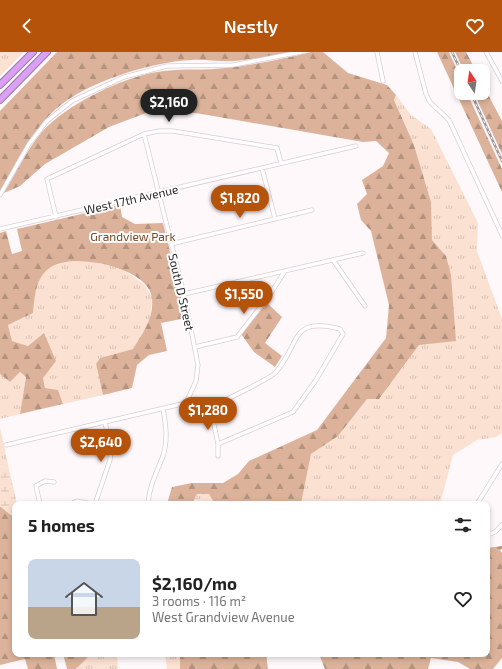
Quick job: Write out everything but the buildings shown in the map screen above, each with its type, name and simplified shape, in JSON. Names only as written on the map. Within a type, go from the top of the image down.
[{"type":"highway","points":[[0,85],[33,52]]},
{"type":"highway","points":[[0,100],[47,52]]},
{"type":"street","points":[[0,195],[29,144],[47,121],[78,98],[124,77],[167,66],[233,65],[302,52]]},
{"type":"street","points":[[377,52],[383,81]]},
{"type":"street","points":[[415,52],[426,94],[430,102],[449,120],[502,235]]},
{"type":"street","points":[[486,52],[502,81]]},
{"type":"street","points":[[56,217],[47,179],[144,134],[159,131],[173,131],[276,148],[282,163]]},
{"type":"street","name":"South D Street","points":[[144,134],[184,294],[195,347],[197,372],[196,381],[186,403]]},
{"type":"street","name":"West 17th Avenue","points":[[0,229],[356,146]]},
{"type":"street","points":[[262,168],[275,219]]},
{"type":"street","points":[[171,244],[312,210]]},
{"type":"street","points":[[184,294],[363,253]]},
{"type":"street","points":[[333,260],[366,306]]},
{"type":"street","points":[[195,347],[237,337],[269,296],[285,272]]},
{"type":"street","points":[[6,445],[186,403],[210,406],[267,379],[276,373],[301,331],[309,326],[323,324],[340,329],[343,334],[316,380],[293,412],[218,444]]},
{"type":"street","points":[[210,406],[218,444],[218,456]]},
{"type":"street","points":[[149,501],[153,478],[165,444],[166,426],[163,408]]},
{"type":"street","points":[[96,501],[110,460],[111,450],[105,422]]},
{"type":"street","points":[[480,501],[502,464]]},
{"type":"street","points":[[39,501],[36,486],[45,481],[54,482]]},
{"type":"street","points":[[490,534],[495,532],[502,525]]},
{"type":"green space","points":[[0,52],[24,52],[0,76]]},
{"type":"green space","points":[[57,52],[290,52],[262,58],[228,61],[191,60],[157,65],[120,75],[84,90],[56,109],[39,127],[18,159],[0,192],[0,111]]},
{"type":"green space","points":[[311,52],[323,52],[348,73],[387,85],[396,95],[394,100],[414,145],[431,202],[432,240],[446,256],[451,275],[456,341],[419,345],[379,399],[367,399],[338,436],[311,454],[302,501],[213,501],[209,494],[197,494],[194,501],[168,501],[172,487],[192,483],[223,483],[238,474],[249,461],[317,430],[386,338],[389,305],[371,231],[361,220],[357,204],[367,194],[362,180],[383,166],[389,153],[376,141],[363,142],[202,114],[168,110],[146,113],[109,127],[45,164],[20,186],[4,193],[26,154],[41,133],[65,112],[98,93],[132,78],[149,74],[172,70],[236,67]]},
{"type":"green space","points":[[437,52],[449,52],[454,64],[454,89]]},
{"type":"green space","points":[[455,52],[466,52],[472,64],[461,64]]},
{"type":"green space","points":[[396,95],[411,115],[431,129],[478,223],[477,251],[502,319],[502,433],[496,437],[477,440],[453,455],[441,501],[302,501],[311,454],[338,436],[367,399],[380,398],[419,345],[446,256],[432,240],[431,202],[414,145],[394,99]]},
{"type":"green space","points":[[490,98],[502,121],[502,154],[477,100],[490,100]]},
{"type":"green space","points":[[459,100],[470,100],[502,169],[502,192]]},
{"type":"green space","name":"Grandview Park","points":[[120,205],[122,217],[135,224],[163,223],[186,318],[161,323],[167,351],[149,355],[137,365],[132,388],[103,395],[96,364],[100,358],[133,349],[150,319],[152,298],[148,287],[138,278],[109,265],[76,261],[62,263],[51,267],[39,281],[35,294],[33,313],[8,325],[12,341],[28,346],[44,333],[56,361],[43,378],[45,388],[58,390],[63,404],[20,414],[26,377],[20,372],[10,382],[0,374],[0,233],[6,231],[12,254],[22,251],[17,229]]},
{"type":"green space","points":[[90,261],[121,268],[145,285],[152,297],[150,321],[133,349],[100,358],[96,364],[103,395],[63,404],[58,391],[45,388],[43,378],[44,334],[28,346],[12,341],[8,325],[33,313],[36,285],[47,270],[53,266],[67,262]]},
{"type":"green space","points":[[267,303],[282,317],[265,343],[282,356],[275,367],[254,352],[241,334]]},
{"type":"green space","points":[[20,372],[26,377],[20,414],[0,419],[0,374],[10,382]]},
{"type":"green space","points":[[0,428],[9,469],[0,466]]},
{"type":"green space","points":[[0,466],[9,469],[16,501],[12,501],[12,515],[0,506]]},
{"type":"green space","points":[[197,494],[210,494],[214,501],[194,501]]},
{"type":"green space","points":[[0,506],[12,515],[12,657],[55,657],[57,669],[28,669],[25,659],[0,665]]},
{"type":"green space","points":[[502,546],[502,549],[500,550],[502,553],[502,658],[493,669],[470,669],[458,662],[431,658],[428,669],[325,669],[320,657],[490,657],[490,548]]},
{"type":"green space","points":[[64,657],[88,657],[76,669],[67,669]]},
{"type":"green space","points":[[88,657],[117,657],[118,669],[76,669]]},
{"type":"green space","points":[[165,657],[180,657],[180,669],[167,669]]},
{"type":"green space","points":[[180,657],[266,657],[268,669],[180,669]]},
{"type":"railway","points":[[452,52],[458,64]]},
{"type":"railway","points":[[474,100],[502,161]]}]
